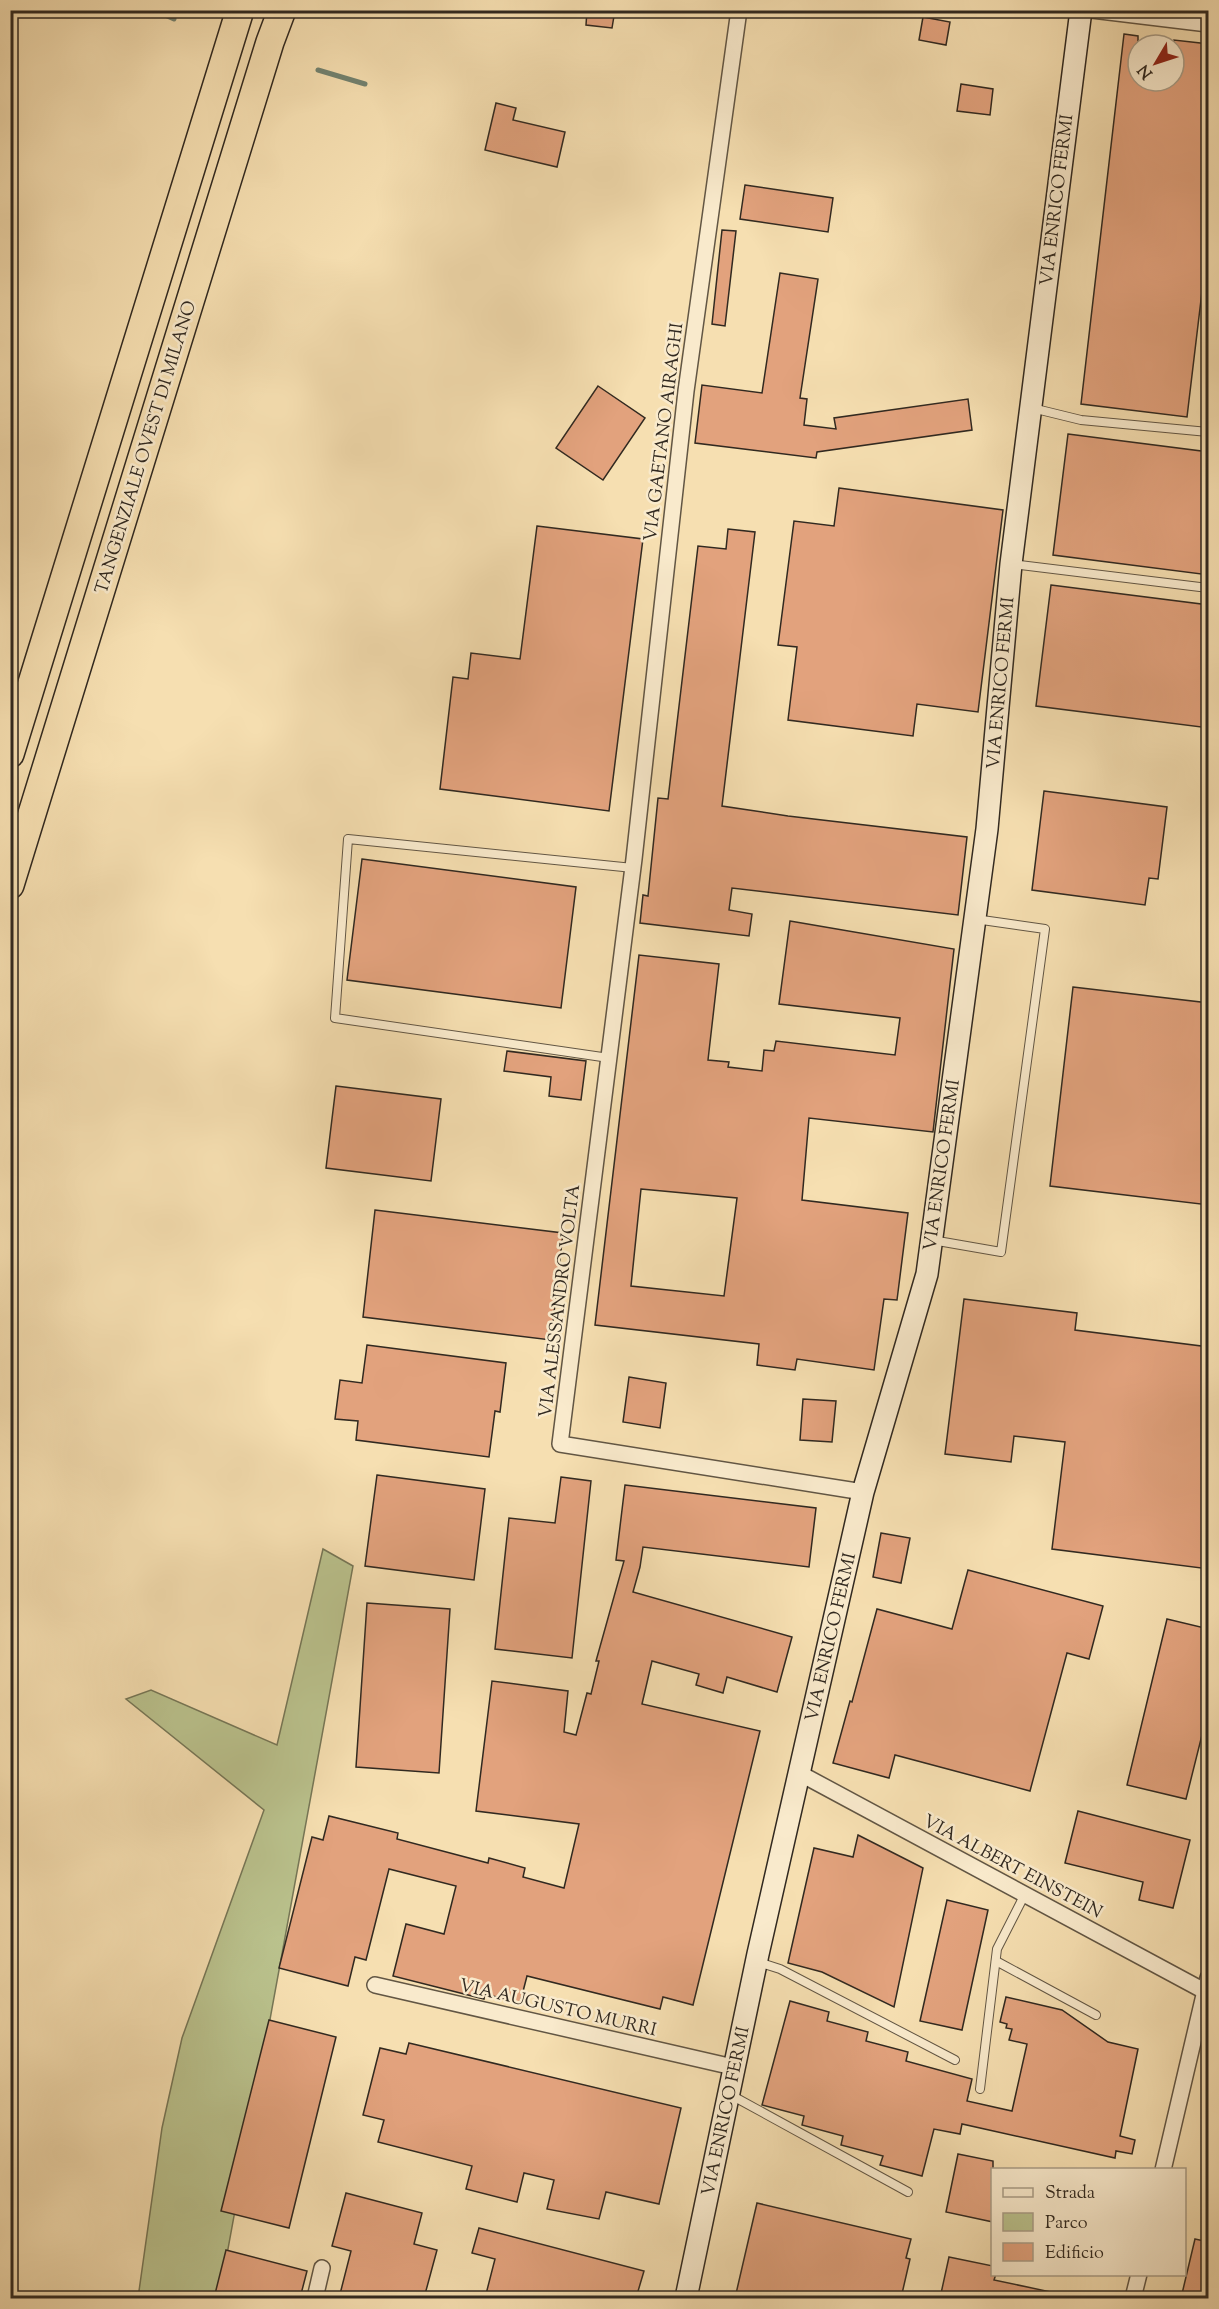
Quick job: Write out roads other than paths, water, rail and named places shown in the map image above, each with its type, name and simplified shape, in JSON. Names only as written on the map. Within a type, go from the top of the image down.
[{"type":"highway","points":[[10,754],[240,10]]},
{"type":"highway","name":"TANGENZIALE OVEST DI MILANO","points":[[10,885],[266,54],[282,10]]},
{"type":"street","name":"VIA GAETANO AIRAGHI","points":[[633,863],[686,391],[739,10]]},
{"type":"street","name":"VIA ENRICO FERMI","points":[[686,2298],[756,1961],[863,1492],[927,1274],[987,829],[1011,564],[1081,10]]},
{"type":"street","points":[[1092,10],[1209,24]]},
{"type":"street","name":"VIA ALESSANDRO VOLTA","points":[[633,863],[560,1444],[863,1492]]},
{"type":"street","name":"VIA ALBERT EINSTEIN","points":[[799,1773],[1025,1894],[1208,1987]]},
{"type":"street","name":"VIA AUGUSTO MURRI","points":[[375,1985],[733,2067]]},
{"type":"street","points":[[1164,2168],[1208,1987]]},
{"type":"street","points":[[315,2298],[322,2268]]},
{"type":"street","points":[[1133,2298],[1138,2276]]},
{"type":"lane","points":[[1031,407],[1081,420],[1209,432]]},
{"type":"lane","points":[[1011,564],[1209,588]]},
{"type":"lane","points":[[609,1058],[335,1018],[348,838],[633,863]]},
{"type":"lane","points":[[931,1240],[1001,1252],[1045,929],[974,919]]},
{"type":"lane","points":[[980,2089],[997,1949],[1025,1894]]},
{"type":"lane","points":[[756,1961],[780,1969],[955,2060]]},
{"type":"lane","points":[[996,1961],[1096,2015]]},
{"type":"lane","points":[[728,2093],[908,2192]]},
{"type":"waterway","points":[[154,10],[174,19]]},
{"type":"waterway","points":[[318,70],[365,84]]}]
